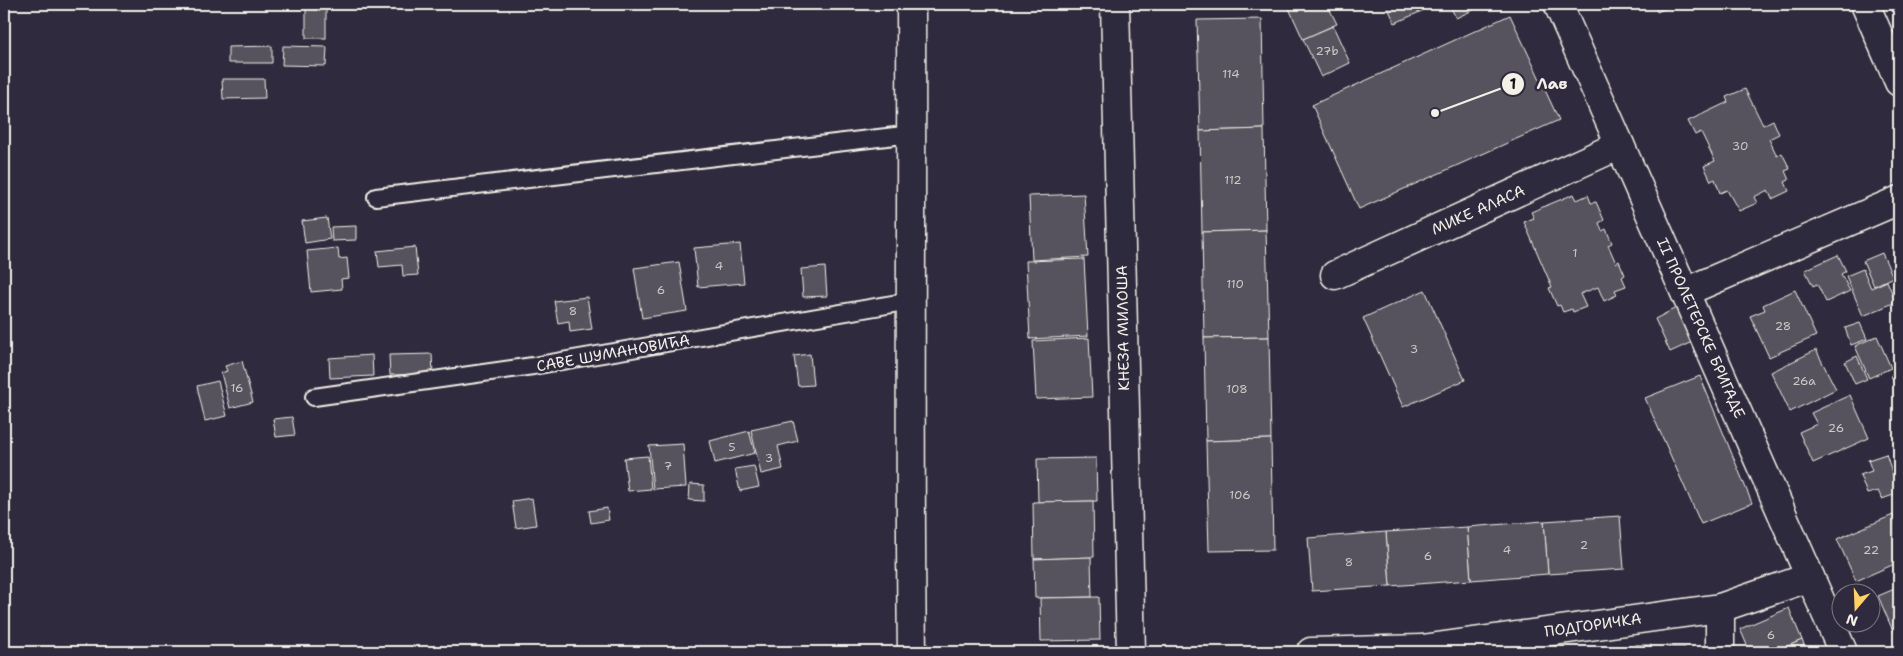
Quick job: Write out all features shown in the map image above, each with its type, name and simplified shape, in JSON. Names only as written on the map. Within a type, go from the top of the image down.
[{"type":"street","points":[[911,4],[910,450],[912,652]]},
{"type":"street","name":"КНЕЗА МИЛОША","points":[[1115,4],[1131,652]]},
{"type":"street","name":"II ПРОЛЕТЕРСКЕ БРИГАДЕ","points":[[1558,4],[1843,652]]},
{"type":"street","points":[[1865,4],[1899,82]]},
{"type":"street","name":"МИКЕ АЛАСА","points":[[1335,275],[1620,145]]},
{"type":"street","points":[[1685,292],[1899,200]]},
{"type":"street","name":"ПОДГОРИЧКА","points":[[1311,652],[1422,650],[1720,608],[1810,577]]},
{"type":"street","points":[[1720,608],[1720,652]]},
{"type":"lane","points":[[376,197],[912,134]]},
{"type":"lane","name":"САВЕ ШУМАНОВИЋА","points":[[314,397],[534,366],[910,301]]},
{"type":"building","points":[[1287,4],[1327,4],[1337,24],[1303,39]]},
{"type":"building","points":[[1386,4],[1419,4],[1422,11],[1395,23]]},
{"type":"building","points":[[1449,4],[1486,4],[1456,18]]},
{"type":"building","points":[[1654,4],[1676,4],[1657,12]]},
{"type":"building","points":[[1890,4],[1899,4],[1899,26]]},
{"type":"building","points":[[306,5],[326,5],[326,38],[306,38]]},
{"type":"building","points":[[1510,15],[1559,120],[1359,209],[1312,105]]},
{"type":"building","points":[[1262,19],[1264,129],[1200,131],[1197,20]]},
{"type":"building","points":[[1333,26],[1350,63],[1321,77],[1303,39]]},
{"type":"building","points":[[272,46],[272,63],[228,63],[228,47]]},
{"type":"building","points":[[283,46],[327,47],[326,66],[282,65]]},
{"type":"building","points":[[222,79],[264,79],[265,98],[223,99]]},
{"type":"building","points":[[1745,89],[1763,125],[1773,120],[1779,134],[1769,139],[1777,156],[1782,153],[1790,169],[1785,171],[1789,180],[1785,182],[1789,191],[1772,199],[1768,190],[1754,197],[1757,203],[1739,211],[1727,190],[1720,193],[1715,179],[1711,181],[1704,166],[1715,161],[1701,132],[1695,135],[1688,121],[1728,102],[1726,97]]},
{"type":"building","points":[[1264,129],[1266,230],[1202,232],[1200,131]]},
{"type":"building","points":[[1084,194],[1088,257],[1032,260],[1029,196]]},
{"type":"building","points":[[1574,194],[1577,200],[1588,195],[1591,203],[1596,202],[1604,220],[1599,223],[1602,231],[1606,229],[1612,243],[1608,245],[1616,263],[1619,261],[1625,275],[1622,277],[1626,286],[1615,290],[1617,295],[1604,301],[1598,287],[1580,294],[1586,307],[1573,312],[1572,309],[1563,312],[1560,305],[1557,306],[1549,288],[1552,287],[1524,222],[1534,218],[1531,212]]},
{"type":"building","points":[[327,218],[330,239],[305,243],[302,221]]},
{"type":"building","points":[[356,226],[356,240],[332,241],[331,227]]},
{"type":"building","points":[[1266,230],[1269,337],[1204,338],[1202,232]]},
{"type":"building","points":[[740,244],[744,283],[698,287],[694,248]]},
{"type":"building","points":[[415,247],[418,275],[403,276],[402,265],[379,267],[377,251]]},
{"type":"building","points":[[338,248],[339,259],[347,258],[349,278],[341,279],[342,289],[311,292],[307,251]]},
{"type":"building","points":[[1882,253],[1893,277],[1874,286],[1863,261]]},
{"type":"building","points":[[1838,255],[1846,271],[1841,274],[1850,291],[1826,302],[1817,284],[1813,286],[1805,270]]},
{"type":"building","points":[[1084,259],[1088,336],[1030,339],[1026,261]]},
{"type":"building","points":[[679,262],[687,311],[642,318],[634,268]]},
{"type":"building","points":[[825,267],[827,296],[803,297],[801,269]]},
{"type":"building","points":[[1863,269],[1871,288],[1887,281],[1896,302],[1863,316],[1846,276]]},
{"type":"building","points":[[1425,290],[1465,380],[1403,407],[1363,318]]},
{"type":"building","points":[[1795,290],[1816,336],[1769,357],[1750,316],[1765,310],[1763,305]]},
{"type":"building","points":[[587,297],[592,329],[570,332],[569,321],[558,323],[554,301]]},
{"type":"building","points":[[1676,308],[1692,342],[1670,352],[1655,319]]},
{"type":"building","points":[[1860,323],[1867,339],[1851,345],[1845,328]]},
{"type":"building","points":[[1877,336],[1891,368],[1869,378],[1855,346]]},
{"type":"building","points":[[1269,337],[1271,439],[1206,441],[1204,338]]},
{"type":"building","points":[[1089,338],[1092,397],[1036,399],[1033,341]]},
{"type":"building","points":[[1816,350],[1836,389],[1790,412],[1771,372]]},
{"type":"building","points":[[432,354],[433,374],[390,375],[389,355]]},
{"type":"building","points":[[810,354],[813,385],[798,386],[794,356]]},
{"type":"building","points":[[372,355],[373,376],[330,378],[329,358]]},
{"type":"building","points":[[1857,356],[1867,379],[1855,384],[1845,362]]},
{"type":"building","points":[[242,361],[253,402],[230,408],[221,373],[227,371],[225,366]]},
{"type":"building","points":[[1899,371],[1899,395],[1891,375]]},
{"type":"building","points":[[1700,376],[1752,503],[1701,524],[1645,398]]},
{"type":"building","points":[[218,381],[227,416],[205,421],[197,386]]},
{"type":"building","points":[[1850,395],[1869,438],[1813,463],[1799,432],[1817,424],[1811,413]]},
{"type":"building","points":[[292,417],[295,435],[276,437],[273,419]]},
{"type":"building","points":[[793,421],[798,441],[778,446],[783,469],[761,474],[751,430]]},
{"type":"building","points":[[749,431],[755,453],[715,463],[710,441]]},
{"type":"building","points":[[1271,439],[1273,550],[1209,551],[1206,441]]},
{"type":"building","points":[[683,444],[686,487],[653,489],[649,446]]},
{"type":"building","points":[[1886,454],[1899,493],[1882,499],[1878,491],[1867,494],[1860,475],[1872,471],[1868,460]]},
{"type":"building","points":[[648,456],[651,489],[628,491],[624,458]]},
{"type":"building","points":[[1096,458],[1097,501],[1038,502],[1037,459]]},
{"type":"building","points":[[754,466],[759,487],[740,491],[735,469]]},
{"type":"building","points":[[690,484],[704,485],[704,501],[689,500]]},
{"type":"building","points":[[532,498],[536,525],[516,528],[512,501]]},
{"type":"building","points":[[1093,501],[1094,557],[1034,559],[1033,502]]},
{"type":"building","points":[[607,508],[609,520],[591,523],[589,511]]},
{"type":"building","points":[[1893,515],[1899,528],[1899,562],[1856,581],[1837,539]]},
{"type":"building","points":[[1620,516],[1624,569],[1548,574],[1544,521]]},
{"type":"building","points":[[1544,521],[1548,574],[1471,580],[1467,527]]},
{"type":"building","points":[[1467,527],[1471,580],[1390,586],[1386,532]]},
{"type":"building","points":[[1386,532],[1390,586],[1312,591],[1308,538]]},
{"type":"building","points":[[1091,557],[1092,597],[1035,598],[1034,559]]},
{"type":"building","points":[[1899,587],[1899,628],[1893,631],[1880,601],[1880,595]]},
{"type":"building","points":[[1099,597],[1100,640],[1041,641],[1040,598]]},
{"type":"building","points":[[1789,608],[1802,640],[1774,652],[1750,652],[1740,629]]},
{"type":"building","points":[[1802,640],[1807,652],[1774,652]]},
{"type":"building","points":[[1636,645],[1650,645],[1650,652],[1636,652]]},
{"type":"building","points":[[1667,648],[1685,648],[1685,652],[1667,652]]},
{"type":"place","name":"Лав","points":[[1435,113]]}]
